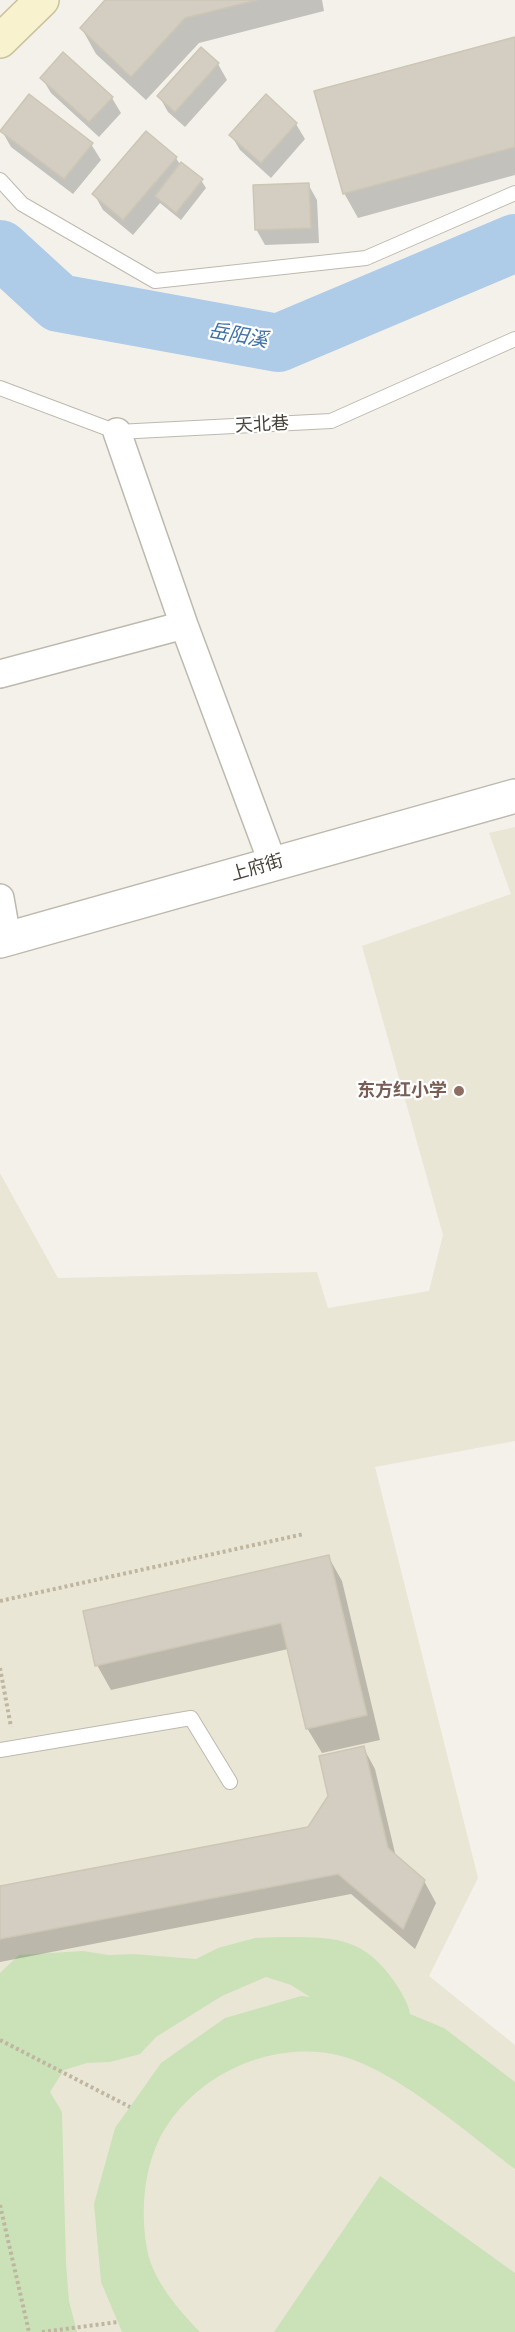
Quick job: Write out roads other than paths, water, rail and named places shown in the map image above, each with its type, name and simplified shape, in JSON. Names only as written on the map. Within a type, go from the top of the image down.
[{"type":"main road","points":[[0,41],[42,0]]},
{"type":"street","points":[[117,432],[184,625],[273,864]]},
{"type":"street","points":[[0,674],[184,625]]},
{"type":"street","name":"上府街","points":[[4,939],[515,796]]},
{"type":"street","points":[[0,898],[4,939]]},
{"type":"lane","points":[[0,180],[22,204],[155,281],[366,258],[515,193]]},
{"type":"lane","name":"天北巷","points":[[0,388],[117,432],[331,421],[515,339]]},
{"type":"lane","points":[[0,1750],[191,1718],[230,1782]]},
{"type":"waterway","name":"岳阳溪","points":[[0,249],[59,303],[278,343],[515,243]]},
{"type":"place","name":"东方红小学","points":[[459,1091]]}]
